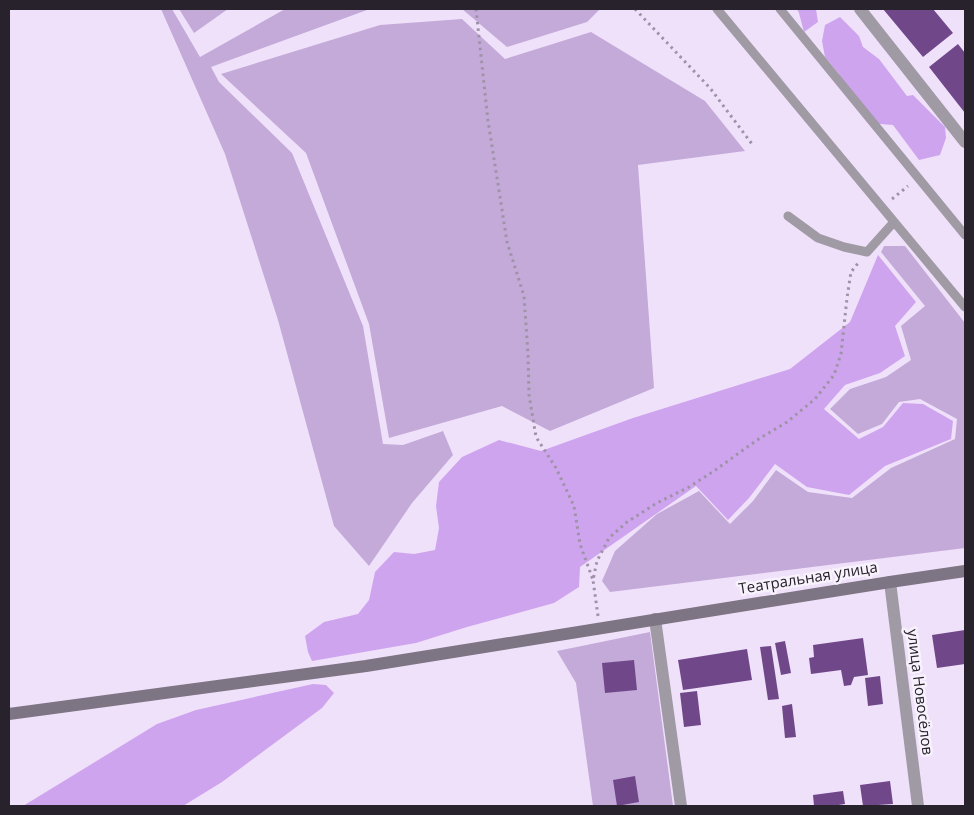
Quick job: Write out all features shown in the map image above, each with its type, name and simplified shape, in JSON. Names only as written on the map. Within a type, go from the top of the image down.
[{"type":"main road","name":"Театральная улица","points":[[9,714],[366,666],[965,571]]},
{"type":"street","points":[[860,9],[965,142]]},
{"type":"street","name":"улица Новосёлов","points":[[890,582],[918,806]]},
{"type":"street","points":[[655,619],[682,806]]},
{"type":"lane","points":[[717,9],[965,308]]},
{"type":"lane","points":[[780,9],[965,235]]},
{"type":"lane","points":[[788,216],[818,238],[844,247],[867,252],[894,222]]},
{"type":"path","points":[[476,9],[488,121],[507,242],[524,296],[528,354],[528,394],[536,437],[556,468],[574,506],[580,544],[593,580],[600,628]]},
{"type":"path","points":[[635,9],[710,88],[752,144]]},
{"type":"path","points":[[882,207],[918,177]]},
{"type":"path","points":[[593,580],[597,561],[609,538],[627,522],[714,471],[757,440],[787,422],[815,399],[834,374],[841,354],[851,272],[867,252]]},
{"type":"shaded area","points":[[161,9],[172,9],[200,57],[285,9],[396,9],[367,10],[211,67],[219,82],[292,153],[363,326],[383,444],[403,445],[443,431],[453,455],[412,503],[369,566],[334,526],[278,320],[225,154]]},
{"type":"shaded area","points":[[179,9],[228,9],[194,33]]},
{"type":"shaded area","points":[[462,9],[600,9],[587,22],[507,47]]},
{"type":"shaded area","points":[[797,9],[816,9],[818,22],[804,32]]},
{"type":"shaded area","points":[[840,17],[859,36],[863,47],[879,59],[907,96],[913,95],[945,127],[946,138],[940,155],[919,160],[893,125],[868,123],[839,74],[825,57],[822,41],[825,25]]},
{"type":"shaded area","points":[[462,19],[505,59],[591,32],[705,101],[745,151],[638,165],[654,388],[550,431],[502,406],[389,438],[369,324],[306,153],[221,74],[380,25]]},
{"type":"shaded area","points":[[884,246],[905,246],[965,323],[965,548],[610,592],[602,581],[615,551],[657,514],[699,491],[730,524],[753,501],[776,470],[808,492],[852,498],[891,468],[955,439],[957,419],[920,399],[899,402],[882,424],[858,434],[830,409],[850,389],[886,377],[911,360],[901,326],[925,306],[881,252]]},
{"type":"shaded area","points":[[878,255],[916,302],[895,326],[905,356],[880,373],[845,385],[824,409],[859,439],[883,427],[903,403],[923,404],[953,421],[951,439],[885,466],[849,495],[807,487],[775,464],[749,498],[728,520],[696,486],[580,567],[579,587],[554,603],[416,643],[312,661],[305,636],[324,622],[358,614],[369,600],[375,572],[394,552],[414,554],[435,550],[439,528],[436,506],[439,482],[462,457],[499,440],[541,451],[633,418],[790,369],[850,322]]},
{"type":"shaded area","points":[[650,632],[673,806],[593,806],[576,683],[557,651]]},
{"type":"shaded area","points":[[313,684],[326,685],[334,693],[322,708],[222,782],[183,806],[23,806],[157,724],[196,710]]},
{"type":"building","points":[[883,9],[933,9],[953,33],[923,57]]},
{"type":"building","points":[[958,44],[965,53],[965,113],[929,67]]},
{"type":"building","points":[[965,630],[965,664],[937,668],[932,635]]},
{"type":"building","points":[[863,638],[868,675],[854,677],[851,685],[844,686],[841,670],[811,674],[809,658],[814,657],[813,645]]},
{"type":"building","points":[[785,641],[791,673],[781,675],[775,643]]},
{"type":"building","points":[[771,646],[779,699],[768,700],[760,647]]},
{"type":"building","points":[[747,649],[752,680],[683,690],[678,660]]},
{"type":"building","points":[[634,660],[637,690],[605,693],[602,663]]},
{"type":"building","points":[[880,676],[883,704],[868,706],[865,678]]},
{"type":"building","points":[[697,691],[701,725],[684,727],[680,693]]},
{"type":"building","points":[[792,704],[796,737],[785,738],[782,706]]},
{"type":"building","points":[[635,776],[639,802],[617,806],[613,780]]},
{"type":"building","points":[[890,781],[893,804],[863,806],[860,785]]},
{"type":"building","points":[[843,791],[845,804],[814,806],[813,795]]}]
